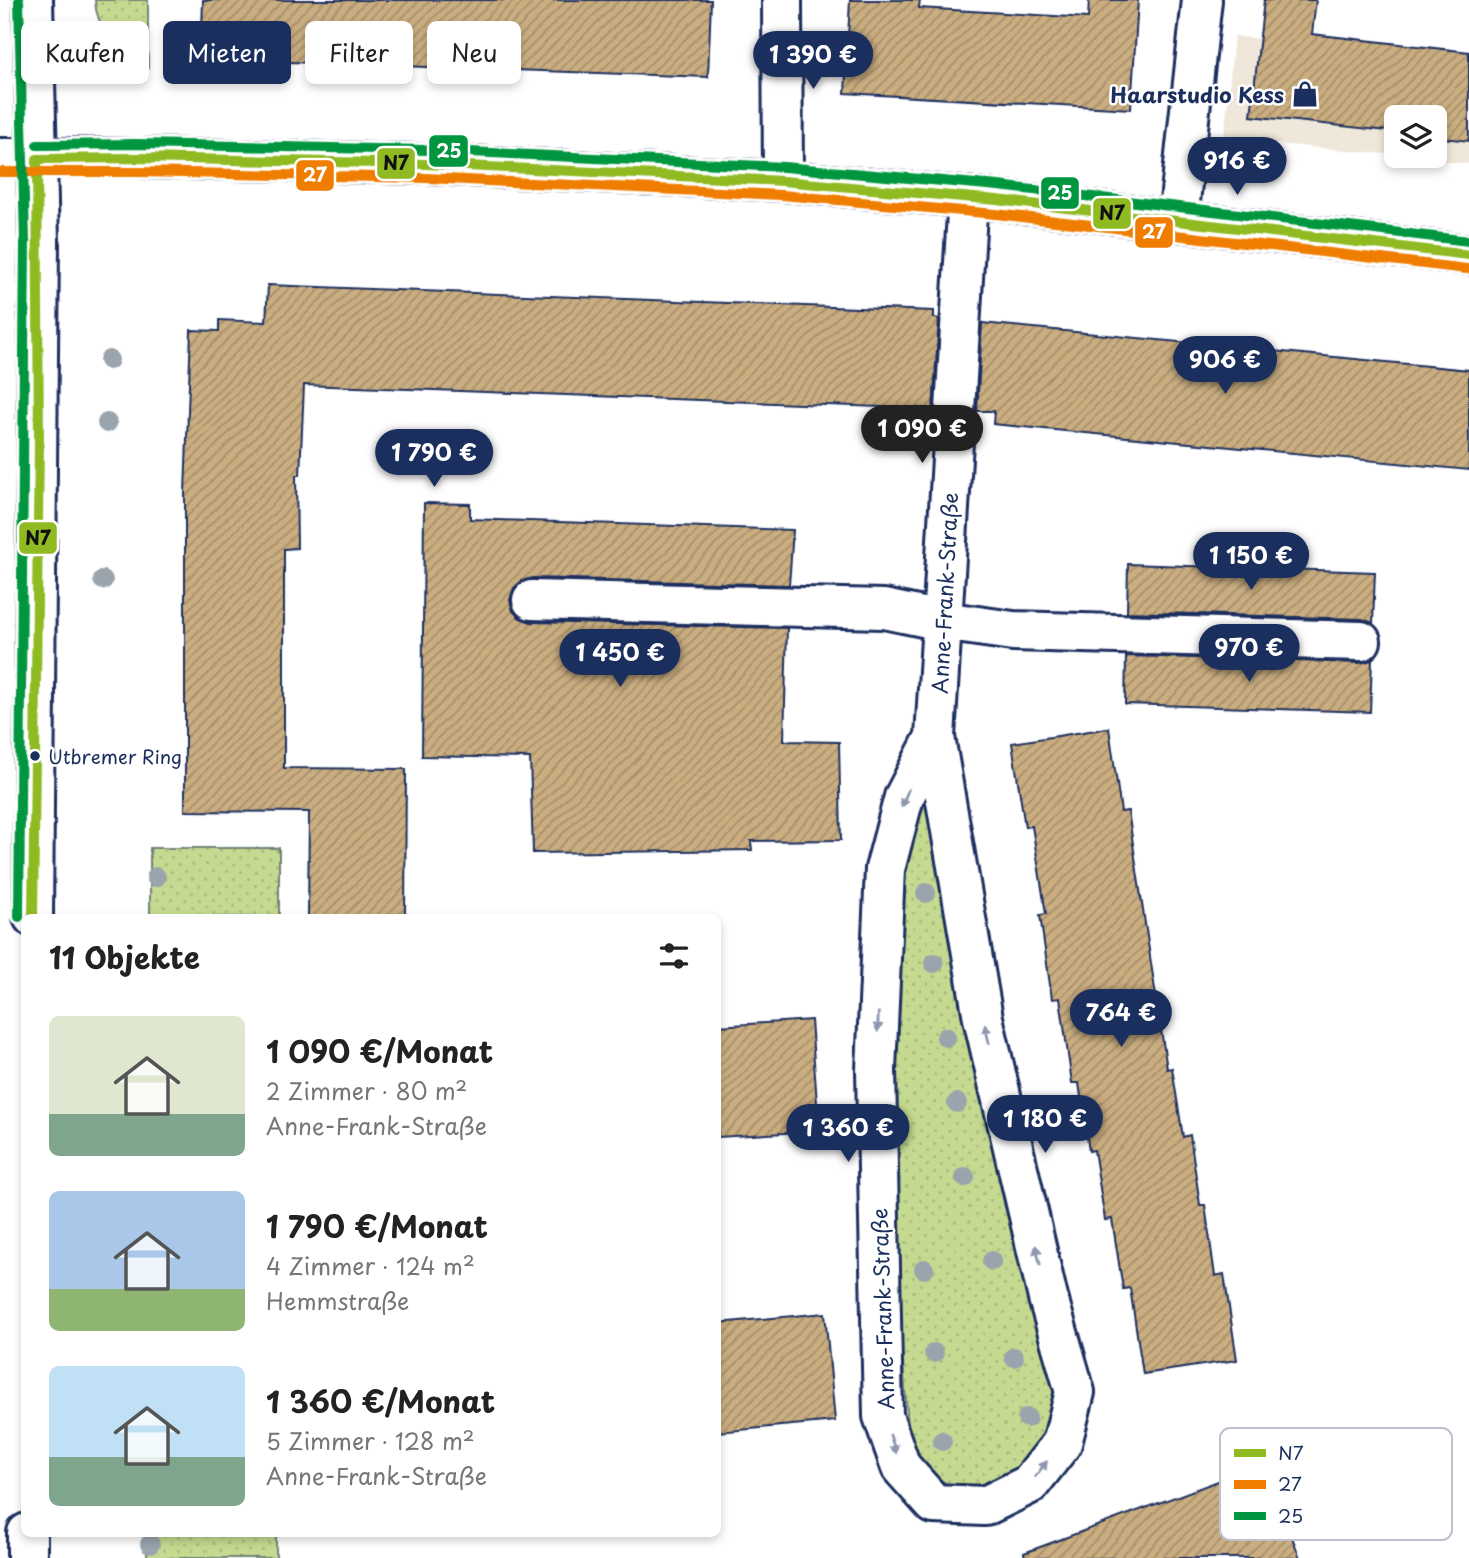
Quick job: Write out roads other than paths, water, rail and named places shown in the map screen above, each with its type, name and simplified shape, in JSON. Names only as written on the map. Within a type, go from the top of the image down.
[{"type":"street","points":[[33,0],[39,242],[33,914]]},
{"type":"street","points":[[782,0],[783,181]]},
{"type":"street","points":[[1178,220],[1202,0]]},
{"type":"street","points":[[0,158],[426,164],[783,181],[968,197],[1469,255]]},
{"type":"street","name":"Anne-Frank-Straße","points":[[935,737],[904,797],[885,869],[876,1070],[883,1416],[901,1467],[934,1504],[985,1506],[1030,1484],[1038,1474],[1062,1443],[1075,1392],[1048,1298],[983,1018],[935,737],[968,197]]},
{"type":"street","points":[[532,600],[884,609],[1013,631],[1361,641]]},
{"type":"street","points":[[27,1537],[27,1558]]},
{"type":"place","name":"Haarstudio Kess","points":[[1305,94]]},
{"type":"place","name":"Utbremer Ring","points":[[35,756]]}]
